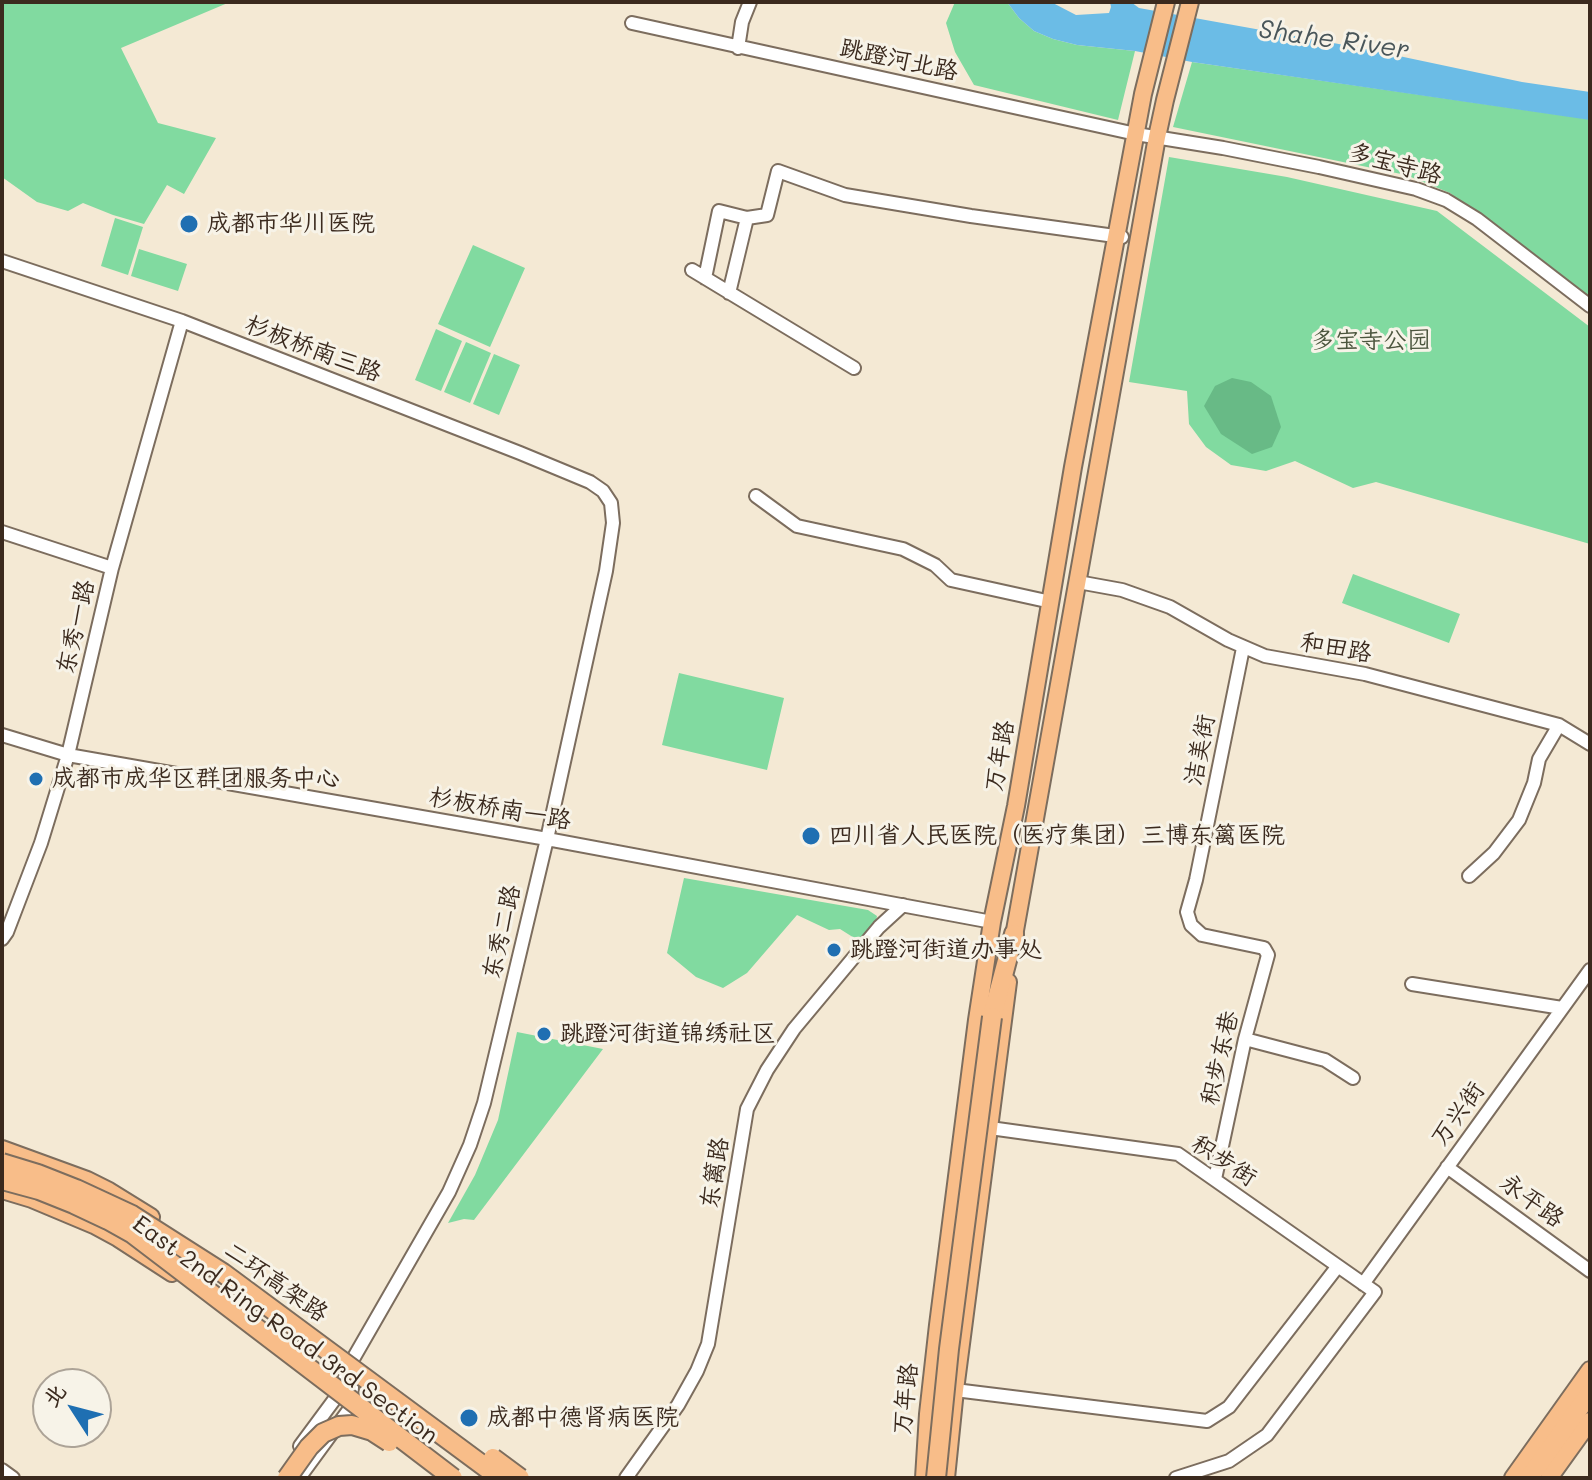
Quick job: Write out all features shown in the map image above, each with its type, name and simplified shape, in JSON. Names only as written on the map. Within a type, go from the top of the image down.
[{"type":"highway","points":[[936,1478],[949,1349],[992,1017],[1014,934]]},
{"type":"highway","name":"二环高架路","points":[[2,1163],[38,1174],[132,1215],[346,1358],[500,1478]]},
{"type":"highway","name":"二环高架路","points":[[2,1180],[74,1204],[133,1234],[450,1478]]},
{"type":"highway","points":[[346,1358],[393,1384],[520,1478]]},
{"type":"highway","points":[[1529,1478],[1590,1393]]},
{"type":"highway","points":[[287,1478],[323,1433],[339,1426],[352,1425],[372,1431],[420,1463],[450,1478]]},
{"type":"main road","name":"万年路","points":[[924,1478],[938,1325],[992,922],[1016,806],[1073,467],[1119,237],[1143,94],[1166,2]]},
{"type":"main road","name":"万年路","points":[[946,1478],[1014,934],[1157,137],[1190,2]]},
{"type":"main road","name":"East 2nd Ring Road 3rd Section","points":[[2,1149],[87,1180],[120,1197],[202,1249],[506,1478]]},
{"type":"main road","name":"East 2nd Ring Road 3rd Section","points":[[2,1190],[71,1215],[118,1238],[180,1278],[450,1478]]},
{"type":"main road","points":[[938,1325],[940,1334],[948,1341],[958,1337],[963,1328]]},
{"type":"main road","points":[[1513,1478],[1590,1370]]},
{"type":"main road","points":[[1549,1478],[1590,1421]]},
{"type":"street","points":[[738,48],[742,22],[750,2]]},
{"type":"street","name":"跳蹬河北路","points":[[632,23],[1157,137]]},
{"type":"street","name":"多宝寺路","points":[[1157,137],[1319,167],[1416,189],[1446,200],[1477,219],[1590,306]]},
{"type":"street","points":[[705,278],[719,211],[747,218],[767,215],[778,171],[845,195],[1119,237]]},
{"type":"street","points":[[729,293],[747,218]]},
{"type":"street","name":"杉板桥南三路","points":[[2,261],[182,321],[590,482],[603,491]]},
{"type":"street","points":[[692,270],[854,368]]},
{"type":"street","name":"东秀一路","points":[[2,939],[41,843],[68,755],[112,568],[182,321]]},
{"type":"street","name":"东秀二路","points":[[276,1478],[337,1396],[346,1358],[449,1192],[484,1103],[606,571],[613,523],[611,503],[603,491]]},
{"type":"street","points":[[756,496],[797,526],[903,549],[935,565],[951,580],[1051,602]]},
{"type":"street","points":[[2,532],[112,568]]},
{"type":"street","name":"和田路","points":[[1078,582],[1122,590],[1170,607],[1243,648],[1265,656],[1365,674],[1559,725],[1590,744]]},
{"type":"street","name":"洁美街","points":[[1243,648],[1187,912],[1191,925],[1202,935],[1264,948]]},
{"type":"street","points":[[1469,876],[1494,853],[1519,820],[1534,783],[1539,759],[1559,725]]},
{"type":"street","name":"杉板桥南一路","points":[[2,735],[68,755],[547,839],[992,922]]},
{"type":"street","name":"东篱路","points":[[626,1478],[678,1405],[708,1344],[747,1109],[767,1070],[794,1029],[879,927],[903,905]]},
{"type":"street","name":"积步东巷","points":[[1215,1179],[1245,1039],[1268,955],[1264,948]]},
{"type":"street","name":"万兴街","points":[[1363,1284],[1590,970]]},
{"type":"street","points":[[1412,984],[1562,1008]]},
{"type":"street","points":[[1245,1039],[1325,1060],[1353,1078]]},
{"type":"street","name":"积步街","points":[[990,1128],[1178,1154],[1363,1284]]},
{"type":"street","name":"永平路","points":[[1447,1167],[1590,1271]]},
{"type":"street","points":[[955,1390],[1207,1421],[1229,1407],[1338,1266]]},
{"type":"street","points":[[1176,1478],[1229,1461],[1267,1435],[1375,1292],[1363,1284]]},
{"type":"street","points":[[299,1478],[351,1407],[346,1358]]},
{"type":"street","points":[[2,1470],[13,1478]]},
{"type":"green space","points":[[230,2],[121,48],[158,123],[216,138],[184,194],[167,185],[144,224],[83,203],[68,211],[37,202],[2,177],[2,4]]},
{"type":"green space","points":[[955,2],[1007,2],[1034,31],[1053,39],[1077,45],[1135,51],[1118,120],[974,85],[955,52],[946,23]]},
{"type":"green space","points":[[1192,62],[1590,120],[1590,298],[1450,193],[1406,175],[1173,127]]},
{"type":"green space","name":"多宝寺公园","points":[[1169,157],[1287,177],[1437,211],[1590,327],[1590,544],[1376,482],[1353,488],[1295,461],[1266,471],[1231,465],[1206,447],[1189,424],[1187,391],[1129,382]]},
{"type":"green space","points":[[115,218],[143,227],[128,275],[101,266]]},
{"type":"green space","points":[[473,245],[525,268],[490,347],[438,324]]},
{"type":"green space","points":[[139,249],[187,264],[178,291],[131,276]]},
{"type":"green space","points":[[436,329],[462,341],[441,391],[415,380]]},
{"type":"green space","points":[[466,342],[491,353],[470,403],[444,392]]},
{"type":"green space","points":[[494,354],[520,365],[499,415],[473,404]]},
{"type":"green space","points":[[1232,378],[1251,382],[1271,396],[1281,427],[1272,447],[1252,454],[1221,434],[1204,406],[1215,386]]},
{"type":"green space","points":[[1353,574],[1460,614],[1449,643],[1342,603]]},
{"type":"green space","points":[[679,673],[784,698],[767,770],[662,745]]},
{"type":"green space","points":[[684,878],[868,910],[877,916],[876,921],[859,941],[840,929],[829,930],[797,915],[747,973],[723,988],[696,977],[667,953]]},
{"type":"green space","points":[[517,1032],[603,1049],[474,1220],[448,1223],[475,1175],[498,1120]]},
{"type":"water","points":[[1007,2],[1051,2],[1076,15],[1109,13],[1110,2],[1131,2],[1139,8],[1361,48],[1522,82],[1590,92],[1590,120],[1135,51],[1077,45],[1034,31]]},
{"type":"place","name":"成都市华川医院","points":[[189,224]]},
{"type":"place","name":"成都市成华区群团服务中心","points":[[36,779]]},
{"type":"place","name":"四川省人民医院（医疗集团）三博东篱医院","points":[[811,836]]},
{"type":"place","name":"跳蹬河街道办事处","points":[[834,950]]},
{"type":"place","name":"跳蹬河街道锦绣社区","points":[[544,1034]]},
{"type":"place","name":"成都中德肾病医院","points":[[469,1418]]},
{"type":"water label","name":"Shahe River","points":[[1334,40]]}]
